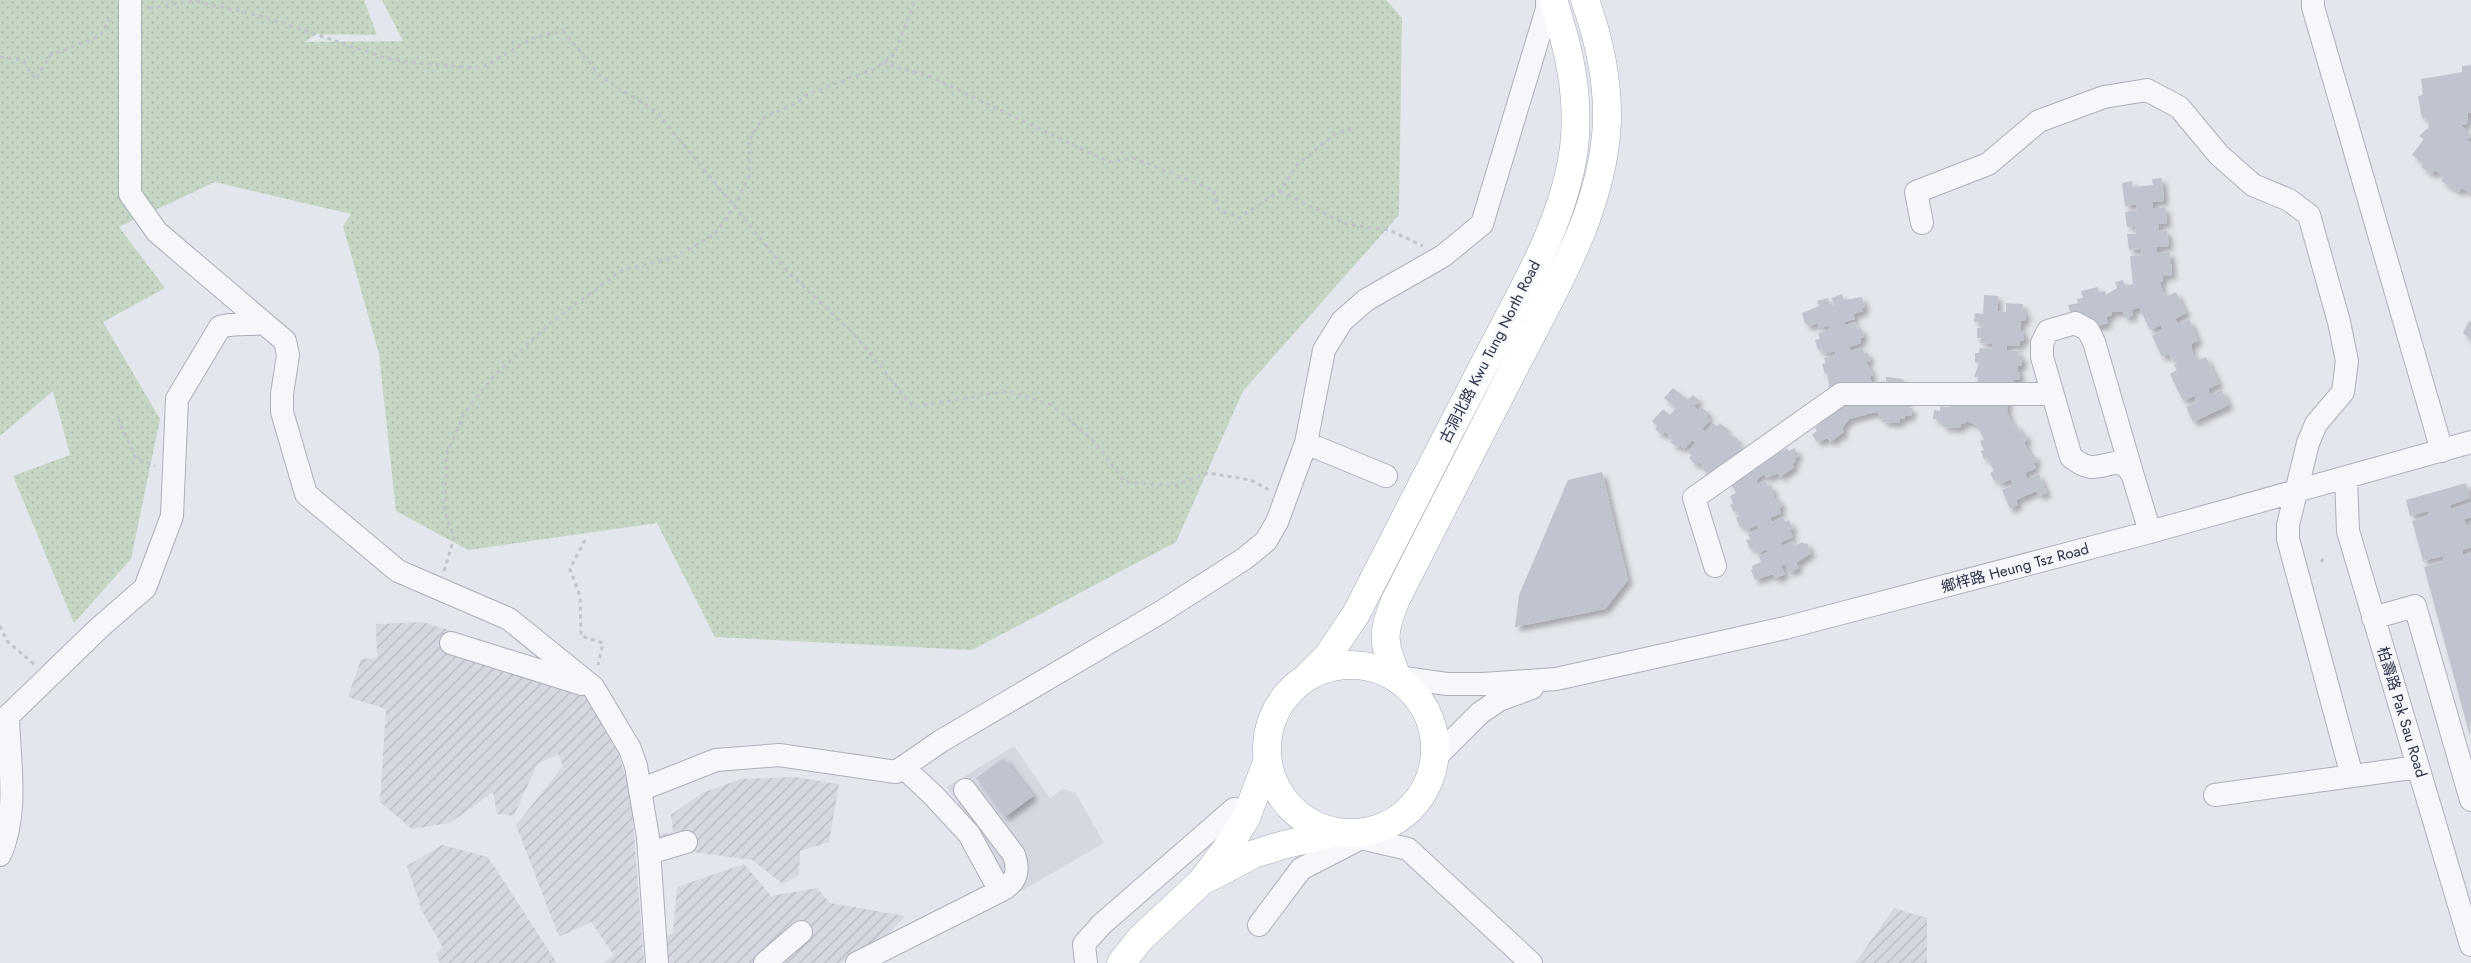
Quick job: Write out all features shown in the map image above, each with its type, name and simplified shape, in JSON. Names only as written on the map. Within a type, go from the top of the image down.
[{"type":"main road","name":"古洞北路 Kwu Tung North Road","points":[[1338,832],[1316,826],[1297,814],[1283,800],[1273,782],[1267,762],[1266,742],[1270,722],[1279,704],[1292,688],[1309,675],[1332,650],[1356,614],[1530,276],[1558,209],[1574,149],[1576,112],[1574,77],[1553,0]]},
{"type":"main road","name":"古洞北路 Kwu Tung North Road","points":[[1397,677],[1385,646],[1385,625],[1396,599],[1561,276],[1594,196],[1606,123],[1606,89],[1601,54],[1585,0]]},
{"type":"main road","name":"古洞北路 Kwu Tung North Road","points":[[1202,880],[1254,854],[1283,845],[1338,832],[1361,832],[1383,827],[1396,820],[1418,799],[1426,786],[1435,758],[1435,735],[1428,714],[1415,694],[1397,677],[1374,667],[1352,664],[1330,667],[1309,675]]},
{"type":"main road","name":"古洞北路 Kwu Tung North Road","points":[[1121,963],[1152,926],[1202,880],[1246,818],[1267,762]]},
{"type":"street","points":[[640,790],[716,760],[779,755],[896,772],[941,741],[1161,612],[1244,559],[1266,541],[1277,522],[1306,443],[1324,350],[1342,321],[1366,300],[1443,256],[1482,224],[1547,9],[1547,0]]},
{"type":"street","points":[[2313,0],[2442,451]]},
{"type":"street","points":[[130,4],[130,194],[157,232],[285,341],[288,355],[282,394],[282,412],[306,494],[398,571],[509,618],[593,688],[630,749],[636,766],[649,853],[657,963]]},
{"type":"street","points":[[1922,222],[1916,192],[1988,164],[2039,121],[2104,97],[2147,90],[2179,107],[2219,155],[2253,185],[2289,200],[2309,215],[2339,322],[2347,362],[2343,392],[2316,424],[2308,443],[2288,525],[2288,539],[2352,776]]},
{"type":"street","points":[[0,855],[9,836],[12,789],[8,716],[99,628],[145,588],[172,516],[177,399],[220,327],[230,324],[246,326],[264,323]]},
{"type":"street","points":[[2133,476],[2128,468],[2119,462],[2093,468],[2082,466],[2071,457],[2042,357],[2042,343],[2048,331],[2076,323],[2088,330],[2094,342],[2150,532]]},
{"type":"street","points":[[1715,566],[1694,498],[1841,394],[2052,394]]},
{"type":"street","name":"鄉梓路 Heung Tsz Road","points":[[1435,758],[1475,718],[1499,700],[1556,679],[1785,628],[2150,532],[2471,442]]},
{"type":"street","points":[[1306,443],[1386,476]]},
{"type":"street","name":"柏壽路 Pak Sau Road","points":[[2346,478],[2348,531],[2418,767],[2464,897],[2471,945]]},
{"type":"street","points":[[2373,618],[2415,606],[2471,800]]},
{"type":"street","points":[[451,643],[593,688]]},
{"type":"street","name":"鄉梓路 Heung Tsz Road","points":[[1397,677],[1447,684],[1482,684],[1556,679]]},
{"type":"street","points":[[903,767],[933,795],[969,834],[1000,892]]},
{"type":"street","points":[[2216,795],[2418,767]]},
{"type":"street","points":[[857,963],[1000,892],[1016,878],[1018,867],[1014,855],[975,795]]},
{"type":"street","points":[[1086,963],[1084,944],[1102,924],[1234,809]]},
{"type":"street","points":[[1259,925],[1301,869],[1361,838],[1408,849],[1531,963]]},
{"type":"street","points":[[649,853],[686,842]]},
{"type":"street","points":[[765,963],[801,932]]},
{"type":"path","points":[[0,57],[23,60],[35,79],[51,55],[100,36],[113,14],[130,4],[146,9],[195,0],[266,17],[386,58],[415,63],[481,68],[533,38],[563,31],[602,78],[657,112],[786,270],[854,334],[913,407],[1008,391],[1052,405],[1094,442],[1125,482],[1173,486],[1208,473],[1251,480],[1285,500]]},
{"type":"path","points":[[439,588],[454,538],[445,512],[446,455],[465,412],[495,375],[550,323],[622,270],[673,258],[714,235],[735,206],[749,176],[748,140],[763,118],[798,102],[806,95],[874,69],[894,55],[915,0]]},
{"type":"path","points":[[882,63],[929,76],[1109,162],[1134,158],[1213,190],[1219,210],[1240,218],[1280,191],[1298,164],[1338,132],[1355,128]]},
{"type":"path","points":[[1280,191],[1346,224],[1389,230],[1443,256]]},
{"type":"path","points":[[118,418],[136,459],[174,473]]},
{"type":"path","points":[[585,540],[570,569],[580,596],[581,636],[603,643],[593,688]]},
{"type":"path","points":[[2321,562],[2326,555]]},
{"type":"path","points":[[0,626],[7,641],[49,676]]},
{"type":"shaded area","points":[[423,622],[551,662],[586,698],[616,745],[631,796],[644,963],[604,963],[614,955],[591,922],[559,937],[516,825],[563,766],[558,754],[537,764],[514,816],[497,814],[493,792],[450,823],[412,829],[380,802],[386,709],[348,697],[361,659],[377,658],[376,624]]},
{"type":"shaded area","points":[[1014,746],[1050,798],[1062,789],[1075,792],[1104,843],[1011,897],[989,847],[947,787]]},
{"type":"shaded area","points":[[794,777],[839,784],[829,842],[800,851],[799,875],[783,884],[752,860],[685,851],[651,837],[673,832],[671,815],[702,793],[741,779]]},
{"type":"shaded area","points":[[442,845],[488,857],[557,963],[440,963],[436,954],[443,948],[422,911],[407,866]]},
{"type":"shaded area","points":[[744,864],[771,896],[817,888],[830,903],[905,916],[878,945],[840,963],[663,963],[660,939],[673,933],[677,887]]},
{"type":"shaded area","points":[[1894,908],[1927,918],[1927,963],[1855,963]]},
{"type":"green space","points":[[0,0],[364,0],[377,35],[316,34],[305,42],[403,41],[382,0],[1386,0],[1402,18],[1399,215],[1243,391],[1176,542],[972,650],[715,637],[657,523],[468,550],[396,511],[379,354],[343,226],[351,214],[215,182],[119,227],[165,288],[103,322],[160,419],[131,559],[74,623],[13,476],[70,455],[53,391],[0,436]]},
{"type":"building","points":[[2471,65],[2471,113],[2468,113],[2467,124],[2461,125],[2471,136],[2467,140],[2471,143],[2471,194],[2462,188],[2459,192],[2441,181],[2444,177],[2435,170],[2432,174],[2421,167],[2423,163],[2412,155],[2424,139],[2419,136],[2429,127],[2427,117],[2422,118],[2418,96],[2423,95],[2421,79],[2462,72],[2462,66]]},
{"type":"building","points":[[2162,178],[2164,201],[2152,202],[2153,209],[2165,207],[2167,223],[2158,224],[2159,231],[2167,230],[2169,246],[2157,247],[2157,253],[2170,252],[2172,275],[2162,276],[2163,281],[2160,282],[2163,292],[2168,296],[2176,292],[2186,313],[2175,319],[2178,324],[2189,319],[2198,341],[2191,344],[2193,356],[2196,354],[2199,360],[2206,357],[2219,384],[2208,389],[2211,395],[2222,390],[2229,405],[2193,422],[2186,407],[2197,402],[2194,396],[2183,401],[2170,374],[2177,370],[2174,365],[2177,363],[2175,358],[2172,360],[2169,354],[2162,357],[2152,336],[2163,331],[2161,325],[2150,330],[2139,307],[2132,310],[2133,316],[2125,318],[2123,312],[2111,312],[2112,315],[2106,317],[2108,323],[2091,328],[2073,322],[2068,305],[2078,303],[2077,299],[2083,298],[2081,291],[2098,287],[2099,293],[2105,291],[2106,295],[2117,288],[2115,282],[2123,280],[2125,286],[2133,284],[2130,256],[2142,255],[2141,249],[2129,250],[2127,234],[2136,234],[2135,226],[2127,227],[2125,212],[2137,210],[2136,204],[2125,206],[2122,183],[2132,181],[2132,187],[2153,185],[2152,179]]},
{"type":"building","points":[[1842,294],[1844,300],[1862,297],[1865,308],[1862,308],[1863,311],[1853,314],[1855,319],[1844,322],[1845,325],[1855,322],[1857,329],[1861,328],[1864,338],[1860,338],[1861,343],[1849,347],[1850,351],[1862,348],[1864,353],[1867,352],[1870,361],[1866,362],[1873,375],[1870,376],[1872,384],[1881,385],[1881,381],[1886,382],[1886,377],[1903,379],[1906,407],[1912,408],[1911,416],[1905,416],[1905,419],[1900,418],[1899,423],[1882,422],[1883,417],[1878,417],[1878,413],[1849,419],[1842,428],[1844,432],[1830,442],[1828,438],[1817,442],[1812,435],[1817,431],[1815,428],[1822,422],[1805,405],[1819,396],[1821,399],[1832,386],[1829,387],[1828,373],[1825,374],[1822,364],[1826,363],[1824,358],[1836,355],[1835,351],[1823,354],[1822,349],[1818,350],[1815,340],[1820,339],[1818,333],[1830,329],[1829,326],[1819,328],[1818,323],[1808,326],[1807,323],[1805,324],[1802,313],[1819,306],[1817,301],[1828,298],[1830,307],[1834,306],[1832,298]]},
{"type":"building","points":[[1984,295],[1998,296],[1997,311],[2006,312],[2006,303],[2023,304],[2022,311],[2026,311],[2025,321],[2021,321],[2020,331],[2024,332],[2024,341],[2020,341],[2019,346],[2007,345],[2007,350],[2019,351],[2018,356],[2022,356],[2022,366],[2018,366],[2017,372],[2020,372],[2020,380],[2014,380],[2013,394],[2008,393],[2007,412],[2013,426],[2017,425],[2021,434],[2024,432],[2028,440],[2024,442],[2030,455],[2034,454],[2037,462],[2033,463],[2036,468],[2025,473],[2027,479],[2039,474],[2047,493],[2039,496],[2036,491],[2016,500],[2018,505],[2010,509],[2002,490],[2013,485],[2011,479],[2000,484],[1997,479],[1994,481],[1990,473],[1994,471],[1988,458],[1984,459],[1981,451],[1984,450],[1980,441],[1984,439],[1977,425],[1966,421],[1965,424],[1961,424],[1960,428],[1943,427],[1943,423],[1939,422],[1939,419],[1933,419],[1934,410],[1940,411],[1940,406],[1949,407],[1950,404],[1977,390],[1978,377],[1974,377],[1979,363],[1975,362],[1975,353],[1979,353],[1980,348],[1992,349],[1992,344],[1980,343],[1981,338],[1977,338],[1977,328],[1981,328],[1982,322],[1974,322],[1975,313],[1983,314]]},
{"type":"building","points":[[2469,321],[2471,322],[2471,340],[2463,333]]},
{"type":"building","points":[[1673,388],[1688,400],[1693,395],[1699,400],[1694,406],[1698,410],[1701,407],[1709,413],[1706,416],[1710,420],[1702,429],[1706,432],[1713,423],[1717,426],[1720,423],[1727,429],[1725,432],[1738,439],[1736,442],[1747,452],[1757,445],[1755,441],[1769,431],[1779,453],[1787,448],[1789,451],[1794,448],[1799,455],[1794,458],[1796,461],[1792,464],[1794,467],[1780,477],[1778,473],[1766,478],[1764,474],[1756,480],[1758,484],[1765,480],[1768,487],[1771,485],[1775,499],[1778,498],[1782,507],[1779,508],[1781,513],[1770,518],[1772,522],[1783,517],[1785,522],[1789,520],[1793,529],[1790,530],[1793,537],[1781,542],[1783,546],[1792,541],[1794,546],[1803,542],[1804,544],[1807,543],[1811,553],[1796,563],[1799,568],[1789,572],[1785,564],[1781,566],[1785,574],[1775,579],[1773,574],[1755,580],[1751,570],[1753,569],[1752,566],[1761,562],[1759,557],[1768,552],[1767,549],[1757,554],[1754,548],[1750,549],[1746,540],[1750,539],[1748,534],[1759,529],[1757,525],[1746,530],[1744,525],[1740,527],[1736,518],[1739,516],[1737,511],[1734,512],[1730,505],[1733,503],[1730,496],[1736,493],[1730,482],[1711,470],[1708,474],[1701,468],[1704,466],[1699,462],[1696,465],[1689,458],[1692,455],[1688,452],[1696,443],[1692,440],[1684,449],[1680,445],[1678,448],[1670,442],[1673,439],[1665,432],[1662,435],[1655,429],[1657,426],[1652,421],[1663,409],[1670,415],[1676,408],[1664,398]]},
{"type":"building","points":[[1602,472],[1628,580],[1605,609],[1515,627],[1519,595],[1568,480]]},
{"type":"building","points":[[2466,483],[2470,498],[2450,505],[2451,509],[2471,503],[2471,517],[2464,519],[2466,526],[2471,525],[2471,547],[2462,550],[2463,555],[2471,553],[2470,736],[2424,567],[2444,561],[2443,556],[2423,561],[2412,521],[2429,515],[2428,511],[2410,516],[2406,500]]},
{"type":"building","points":[[1004,758],[1033,796],[1005,817],[976,778]]}]
